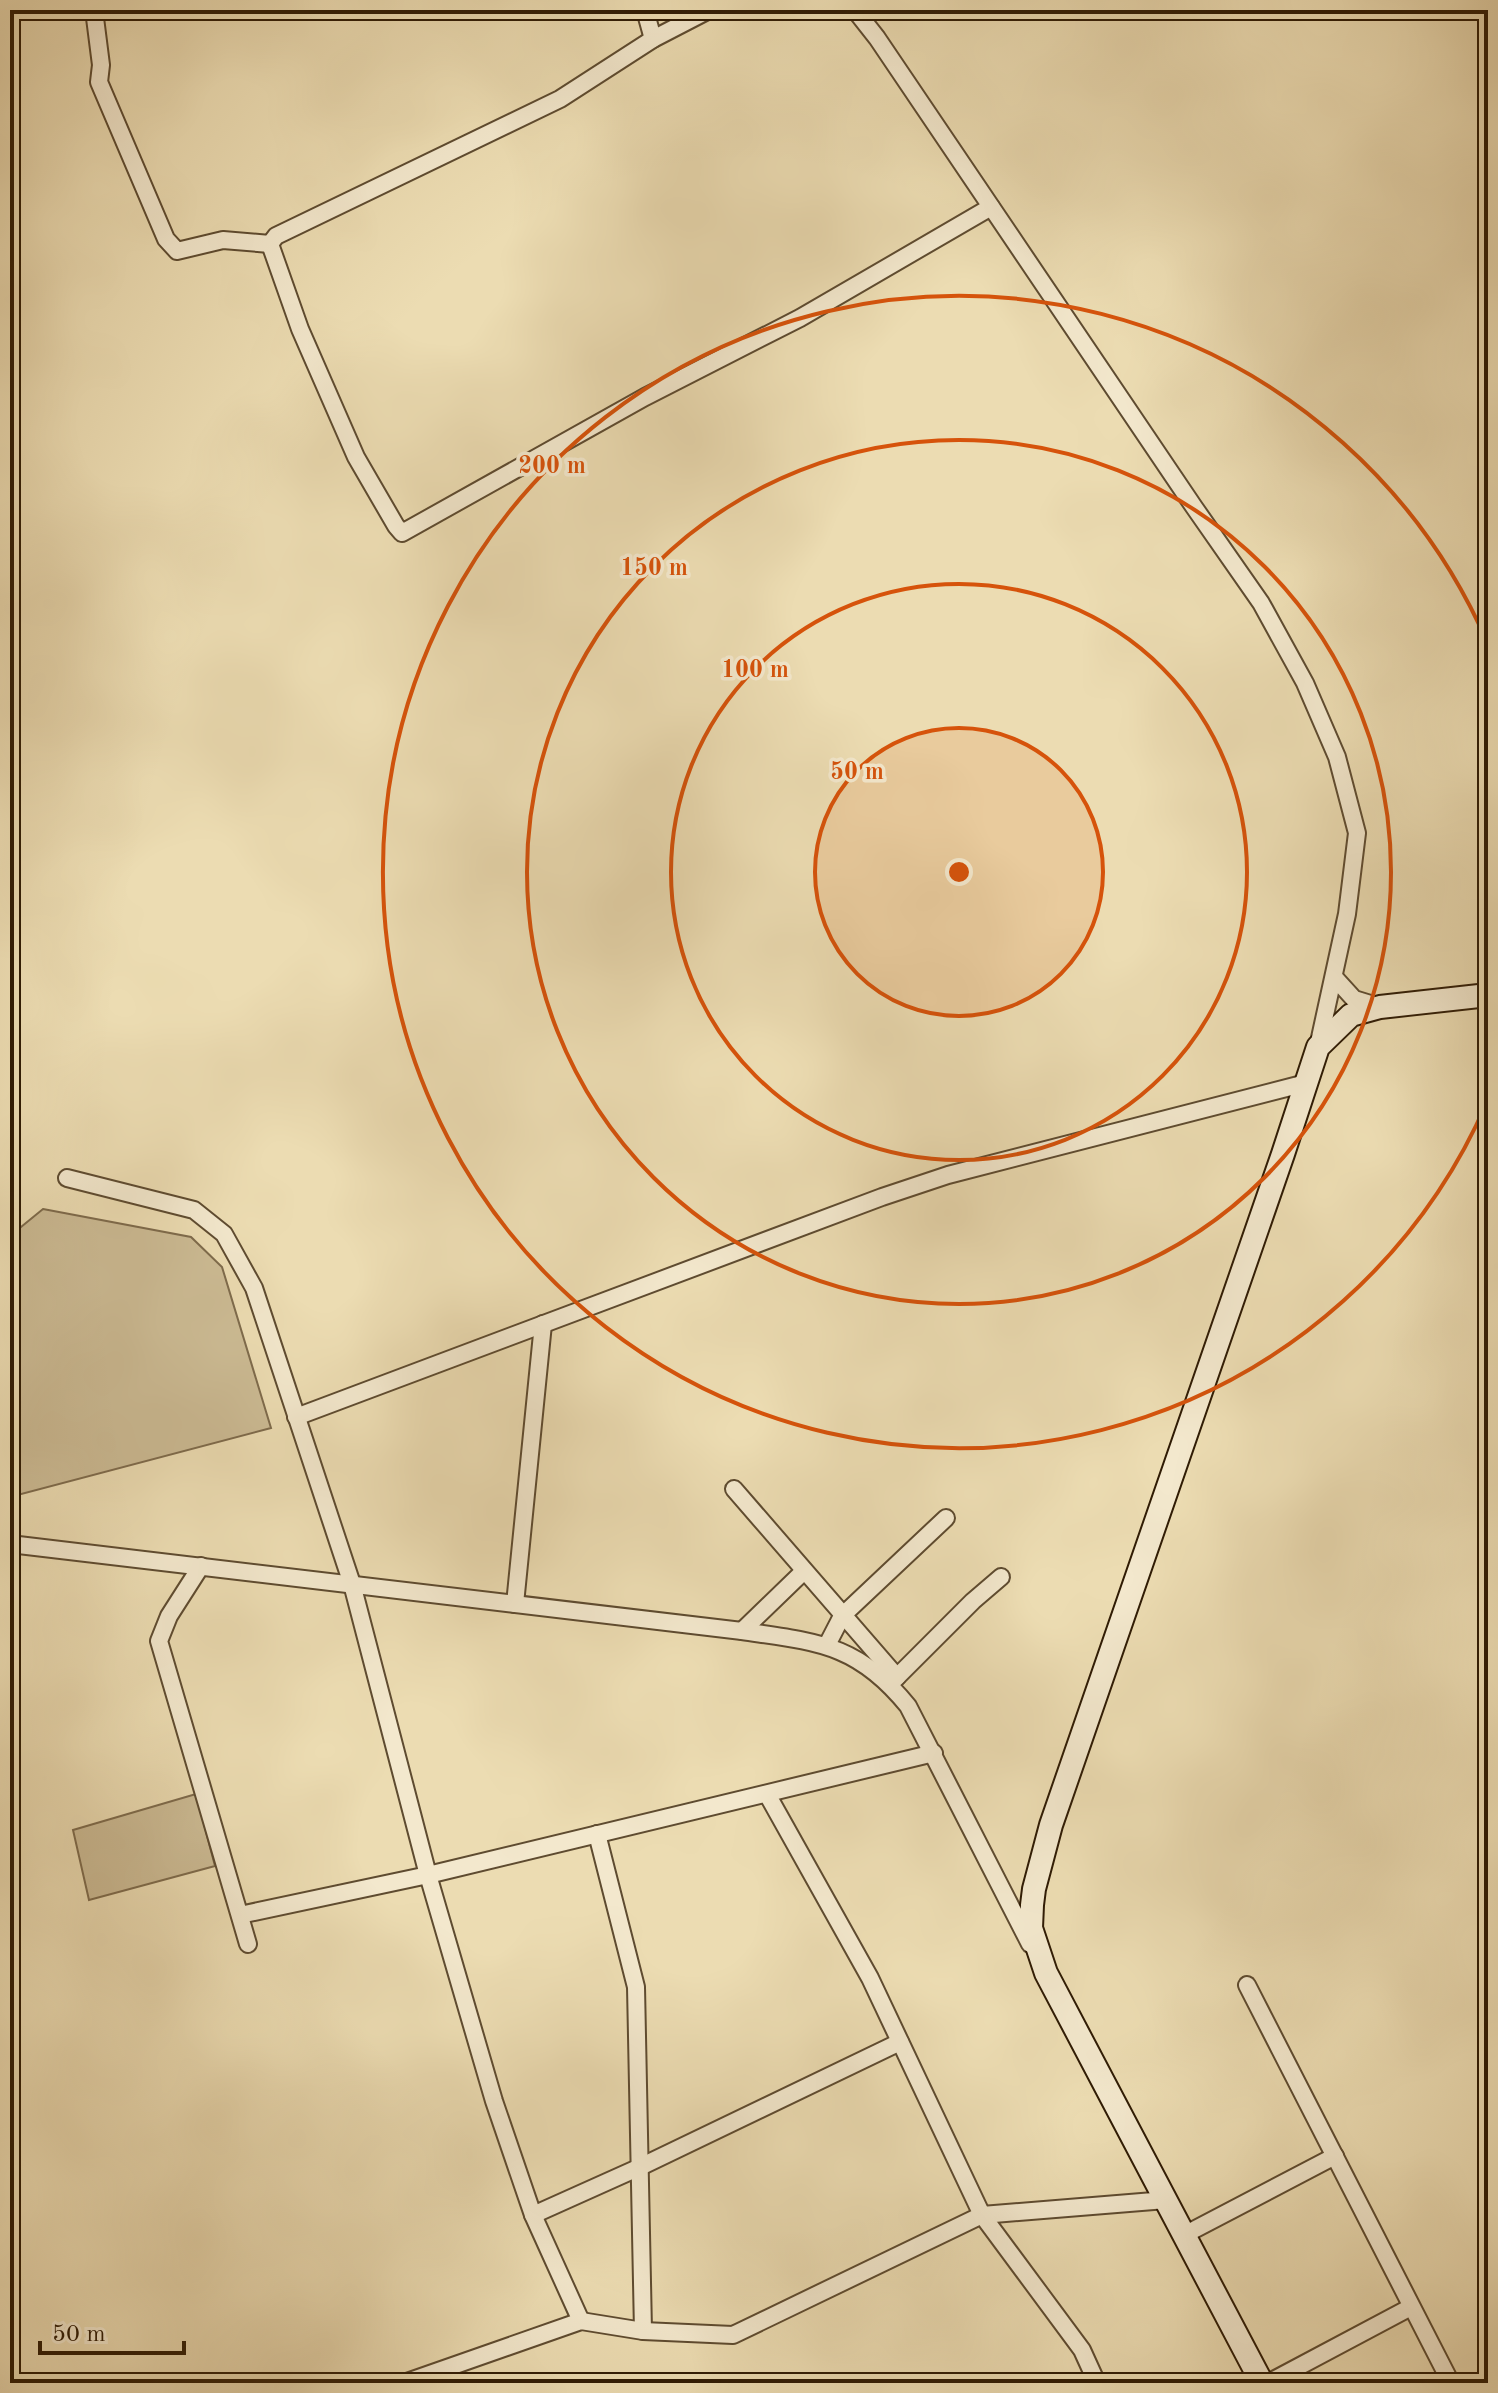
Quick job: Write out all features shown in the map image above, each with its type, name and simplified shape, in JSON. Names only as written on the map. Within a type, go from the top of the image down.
[{"type":"street","points":[[94,10],[101,65],[99,82],[166,239],[177,251],[223,240],[270,244]]},
{"type":"street","points":[[645,10],[653,39]]},
{"type":"street","points":[[270,244],[276,236],[560,99],[653,39],[709,10]]},
{"type":"street","points":[[855,10],[1261,603],[1305,683],[1337,757],[1357,833],[1347,914],[1318,1047],[1051,1825],[1034,1889],[1031,1928],[1046,1973]]},
{"type":"street","points":[[270,244],[300,329],[356,457],[402,533],[645,397],[800,318],[991,207]]},
{"type":"street","points":[[1334,977],[1354,999],[1380,1007]]},
{"type":"street","points":[[1318,1047],[1351,1015],[1380,1007],[1488,995]]},
{"type":"street","points":[[296,1417],[948,1175],[1306,1083]]},
{"type":"street","points":[[67,1178],[194,1210],[224,1234],[254,1288],[352,1584],[428,1875],[494,2101],[533,2215],[581,2321]]},
{"type":"street","points":[[515,1604],[543,1324]]},
{"type":"street","points":[[734,1489],[894,1681],[934,1753],[1007,1902],[1265,2383],[1411,2307]]},
{"type":"street","points":[[827,1645],[842,1616],[946,1518]]},
{"type":"street","points":[[10,1544],[742,1631],[827,1645],[894,1681]]},
{"type":"street","points":[[201,1566],[169,1616],[159,1641],[248,1944]]},
{"type":"street","points":[[742,1631],[804,1571]]},
{"type":"street","points":[[894,1681],[1001,1577]]},
{"type":"street","points":[[240,1915],[428,1875],[934,1753]]},
{"type":"street","points":[[767,1794],[870,1978],[982,2215],[1082,2350],[1097,2383]]},
{"type":"street","points":[[597,1834],[636,1987],[643,2331]]},
{"type":"street","points":[[1007,1902],[1034,1889]]},
{"type":"street","points":[[1247,1985],[1451,2383]]},
{"type":"street","points":[[533,2215],[900,2042]]},
{"type":"street","points":[[1184,2235],[1335,2156]]},
{"type":"street","points":[[404,2383],[581,2321],[643,2331],[733,2335],[982,2215],[1166,2200]]},
{"type":"shaded area","points":[[43,1209],[191,1237],[222,1267],[271,1428],[10,1497],[10,1236]]},
{"type":"shaded area","points":[[196,1794],[215,1866],[89,1900],[73,1830]]}]
